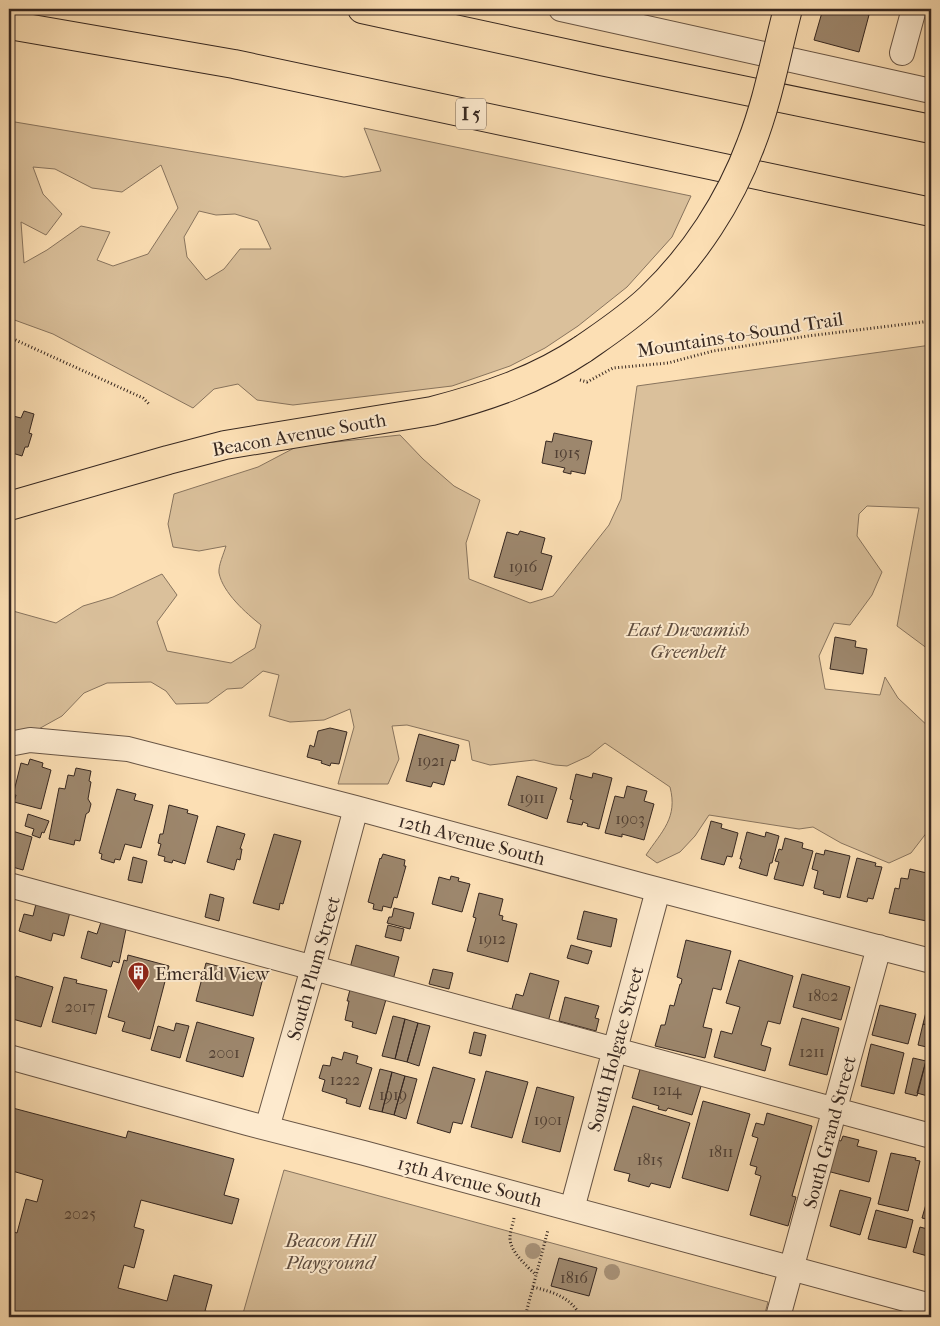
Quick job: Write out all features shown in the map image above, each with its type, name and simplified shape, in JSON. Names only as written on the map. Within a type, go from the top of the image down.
[{"type":"main road","points":[[362,9],[600,61],[931,129]]},
{"type":"main road","points":[[575,355],[624,321],[650,298],[676,270],[722,205],[731,190],[752,143],[788,9]]},
{"type":"main road","name":"I 5","points":[[9,25],[234,64],[931,212]]},
{"type":"main road","name":"Beacon Avenue South","points":[[9,506],[225,445],[432,411],[460,404],[513,386],[575,355]]},
{"type":"street","points":[[562,9],[931,91]]},
{"type":"street","points":[[902,53],[914,9]]},
{"type":"street","name":"12th Avenue South","points":[[9,744],[30,740],[128,750],[356,808],[658,890],[931,961]]},
{"type":"street","name":"South Plum Street","points":[[267,1128],[356,808]]},
{"type":"street","points":[[9,886],[931,1136]]},
{"type":"street","name":"South Holgate Street","points":[[572,1208],[658,890]]},
{"type":"street","name":"South Grand Street","points":[[778,1317],[879,947]]},
{"type":"street","name":"13th Avenue South","points":[[9,1057],[931,1306]]},
{"type":"path","name":"Mountains-to-Sound Trail","points":[[575,355],[580,380],[587,382],[612,368],[668,363],[713,351],[808,336],[931,321]]},
{"type":"path","points":[[9,337],[143,398],[150,405]]},
{"type":"path","points":[[515,1215],[510,1243],[536,1275]]},
{"type":"path","points":[[525,1317],[548,1230]]},
{"type":"path","points":[[533,1287],[554,1292],[567,1299],[581,1317]]},
{"type":"green space","points":[[9,121],[344,177],[381,171],[364,128],[691,196],[672,237],[627,287],[578,326],[545,348],[510,366],[452,386],[293,405],[257,400],[238,384],[214,389],[193,408],[53,334],[9,318]],"holes":[[[161,165],[178,208],[148,254],[113,266],[97,260],[110,232],[81,226],[47,250],[24,263],[21,222],[46,235],[62,214],[43,194],[33,167],[55,169],[92,188],[122,192]],[[199,211],[216,215],[235,214],[258,221],[271,249],[240,249],[224,269],[206,280],[187,257],[184,237]]]},
{"type":"green space","name":"East Duwamish Greenbelt","points":[[931,345],[931,648],[928,649],[897,626],[919,508],[867,506],[859,514],[857,536],[882,572],[872,595],[850,625],[834,623],[819,656],[825,689],[880,695],[885,677],[898,698],[931,729],[931,827],[911,853],[889,863],[841,843],[813,827],[799,829],[709,815],[695,836],[680,852],[657,863],[646,855],[663,831],[670,816],[672,798],[670,787],[605,743],[589,756],[567,766],[534,760],[490,765],[472,760],[469,741],[407,725],[392,726],[399,759],[388,784],[338,784],[354,727],[350,709],[324,720],[290,722],[269,716],[279,675],[263,671],[242,688],[227,689],[208,703],[176,704],[166,691],[151,682],[107,683],[84,693],[62,716],[26,736],[9,737],[9,615],[13,611],[56,623],[83,606],[113,597],[162,574],[177,595],[157,622],[167,651],[231,663],[255,648],[261,625],[242,609],[230,595],[219,573],[220,563],[226,546],[199,551],[173,547],[168,524],[174,494],[258,467],[298,446],[400,435],[423,459],[454,486],[480,500],[466,543],[469,579],[530,603],[553,596],[609,525],[621,499],[637,386]]},
{"type":"green space","name":"Beacon Hill Playground","points":[[284,1170],[768,1302],[764,1317],[242,1317]]},
{"type":"building","points":[[823,9],[843,9],[869,15],[859,52],[814,40]]},
{"type":"building","points":[[24,411],[34,414],[29,433],[32,434],[28,447],[25,447],[22,456],[9,452],[9,415],[21,418]]},
{"type":"building","points":[[554,433],[592,441],[585,474],[571,471],[571,474],[563,472],[565,468],[542,463],[546,441],[552,442]]},
{"type":"building","points":[[520,531],[545,538],[541,553],[552,556],[542,590],[494,577],[507,532],[518,535]]},
{"type":"building","points":[[835,637],[856,641],[855,647],[867,649],[863,674],[830,669]]},
{"type":"building","points":[[330,728],[347,732],[339,764],[331,763],[330,766],[321,763],[322,761],[307,757],[310,745],[314,747],[318,731]]},
{"type":"building","points":[[419,734],[459,745],[455,761],[451,760],[444,785],[433,782],[431,787],[406,781]]},
{"type":"building","points":[[30,759],[43,763],[42,767],[51,770],[41,809],[14,802],[16,795],[13,795],[21,763],[28,765]]},
{"type":"building","points":[[76,768],[91,771],[88,799],[91,804],[89,812],[86,814],[80,841],[75,840],[74,845],[49,839],[59,788],[65,789],[68,775],[74,776]]},
{"type":"building","points":[[593,773],[612,778],[599,829],[587,826],[588,824],[583,822],[582,825],[567,822],[573,800],[570,799],[576,774],[592,778]]},
{"type":"building","points":[[517,776],[557,788],[547,819],[508,805]]},
{"type":"building","points":[[627,786],[647,791],[644,801],[654,804],[644,840],[622,834],[622,837],[605,833],[615,796],[624,798]]},
{"type":"building","points":[[117,789],[136,794],[134,800],[153,805],[141,848],[125,844],[120,860],[115,859],[114,863],[101,859],[102,854],[99,853]]},
{"type":"building","points":[[169,805],[188,810],[187,813],[198,816],[185,864],[173,860],[172,863],[164,861],[165,857],[158,855],[161,844],[158,843],[160,834],[163,834]]},
{"type":"building","points":[[28,814],[49,821],[40,838],[32,835],[34,829],[25,826]]},
{"type":"building","points":[[711,821],[722,824],[721,828],[738,833],[732,857],[727,856],[724,865],[701,859]]},
{"type":"building","points":[[217,826],[245,834],[240,849],[242,849],[240,860],[237,859],[234,870],[207,862]]},
{"type":"building","points":[[9,830],[32,837],[23,870],[9,866]]},
{"type":"building","points":[[747,832],[765,837],[766,832],[779,836],[767,876],[739,868]]},
{"type":"building","points":[[274,834],[301,841],[283,904],[280,903],[279,910],[253,903]]},
{"type":"building","points":[[785,838],[803,843],[802,848],[813,851],[803,886],[774,879],[779,862],[775,861],[779,849],[782,850]]},
{"type":"building","points":[[825,850],[850,856],[840,898],[823,894],[824,891],[814,888],[818,871],[812,869],[816,853],[824,855]]},
{"type":"building","points":[[383,854],[405,860],[404,866],[406,866],[397,898],[394,897],[391,908],[383,906],[382,911],[373,909],[374,904],[368,902],[380,858]]},
{"type":"building","points":[[133,857],[147,861],[142,883],[128,880]]},
{"type":"building","points":[[857,858],[876,863],[875,866],[882,867],[873,899],[868,898],[867,902],[847,897]]},
{"type":"building","points":[[910,869],[931,874],[931,922],[889,913],[895,888],[899,889],[901,878],[908,879]]},
{"type":"building","points":[[451,876],[459,878],[458,881],[470,884],[462,912],[432,904],[439,877],[450,880]]},
{"type":"building","points":[[479,893],[503,899],[499,915],[503,916],[502,920],[517,924],[508,962],[467,951],[476,918],[473,917]]},
{"type":"building","points":[[210,894],[224,898],[219,921],[205,917]]},
{"type":"building","points":[[37,900],[71,908],[64,936],[53,933],[51,941],[19,931],[24,914],[33,916]]},
{"type":"building","points":[[394,908],[414,913],[410,929],[387,923],[389,917],[392,917]]},
{"type":"building","points":[[584,911],[617,919],[611,947],[577,939]]},
{"type":"building","points":[[101,922],[126,929],[119,963],[113,961],[111,967],[81,958],[88,931],[97,934]]},
{"type":"building","points":[[388,925],[404,929],[401,941],[385,937]]},
{"type":"building","points":[[686,940],[731,951],[721,990],[713,988],[703,1027],[712,1029],[705,1058],[655,1046],[661,1025],[665,1025],[670,1005],[674,1006],[681,984],[682,979],[677,977]]},
{"type":"building","points":[[356,945],[399,957],[393,980],[350,968]]},
{"type":"building","points":[[571,945],[592,951],[588,964],[567,958]]},
{"type":"building","name":"Emerald View","points":[[128,955],[169,966],[150,1039],[122,1031],[125,1022],[108,1017],[124,960],[127,961]]},
{"type":"building","points":[[739,960],[793,976],[780,1024],[768,1021],[761,1045],[771,1048],[765,1071],[714,1057],[721,1031],[732,1034],[740,1007],[726,1003]]},
{"type":"building","points":[[206,963],[263,978],[253,1016],[196,1001]]},
{"type":"building","points":[[433,969],[453,973],[449,989],[429,984]]},
{"type":"building","points":[[530,973],[559,981],[548,1022],[511,1012],[516,994],[523,996]]},
{"type":"building","points":[[802,974],[850,987],[841,1020],[793,1007]]},
{"type":"building","points":[[16,976],[53,987],[41,1027],[9,1018],[9,993]]},
{"type":"building","points":[[64,977],[77,980],[76,983],[107,990],[96,1034],[52,1022]]},
{"type":"building","points":[[351,986],[387,996],[376,1034],[352,1027],[353,1022],[345,1020]]},
{"type":"building","points":[[565,997],[599,1006],[595,1018],[599,1019],[596,1031],[559,1021]]},
{"type":"building","points":[[928,1004],[931,1005],[931,1026],[923,1024]]},
{"type":"building","points":[[880,1005],[916,1014],[908,1044],[872,1035]]},
{"type":"building","points":[[393,1016],[405,1019],[395,1059],[382,1056]]},
{"type":"building","points":[[802,1018],[839,1028],[827,1075],[789,1065]]},
{"type":"building","points":[[405,1019],[418,1023],[407,1062],[395,1059]]},
{"type":"building","points":[[197,1022],[254,1038],[243,1077],[186,1061]]},
{"type":"building","points":[[176,1023],[189,1026],[180,1058],[151,1050],[158,1026],[174,1031]]},
{"type":"building","points":[[418,1023],[430,1026],[419,1066],[407,1062]]},
{"type":"building","points":[[923,1024],[931,1026],[931,1048],[918,1045]]},
{"type":"building","points":[[474,1032],[486,1035],[481,1056],[469,1053]]},
{"type":"building","points":[[871,1044],[904,1053],[894,1094],[861,1086]]},
{"type":"building","points":[[344,1052],[358,1056],[356,1063],[372,1068],[360,1107],[346,1103],[347,1099],[322,1091],[325,1080],[319,1078],[323,1065],[330,1066],[332,1057],[342,1060]]},
{"type":"building","points":[[927,1057],[931,1058],[931,1097],[917,1093]]},
{"type":"building","points":[[913,1058],[926,1061],[917,1096],[905,1093]]},
{"type":"building","points":[[642,1062],[703,1080],[692,1115],[668,1108],[666,1111],[658,1109],[659,1106],[632,1098]]},
{"type":"building","points":[[433,1067],[475,1079],[462,1124],[453,1122],[450,1133],[417,1123]]},
{"type":"building","points":[[380,1069],[392,1072],[382,1112],[369,1109]]},
{"type":"building","points":[[486,1071],[528,1082],[512,1138],[471,1127]]},
{"type":"building","points":[[392,1072],[405,1076],[394,1115],[382,1112]]},
{"type":"building","points":[[405,1076],[417,1079],[406,1119],[394,1115]]},
{"type":"building","points":[[537,1087],[574,1097],[560,1152],[522,1142]]},
{"type":"building","points":[[703,1101],[750,1114],[728,1191],[682,1178]]},
{"type":"building","points":[[633,1106],[690,1123],[670,1188],[651,1183],[649,1187],[628,1181],[630,1174],[614,1170]]},
{"type":"building","points":[[9,1107],[126,1138],[128,1131],[234,1159],[224,1195],[239,1199],[232,1224],[141,1200],[134,1227],[144,1230],[134,1268],[124,1265],[118,1288],[167,1301],[174,1275],[212,1285],[205,1311],[214,1313],[212,1317],[9,1317],[9,1230],[17,1233],[26,1199],[37,1202],[43,1180],[9,1170]]},
{"type":"building","points":[[767,1113],[812,1126],[792,1196],[796,1197],[788,1226],[750,1215],[761,1176],[755,1174],[757,1167],[750,1165],[758,1138],[752,1136],[756,1123],[764,1125]]},
{"type":"building","points":[[843,1136],[859,1140],[857,1146],[877,1151],[869,1182],[827,1171],[838,1140],[841,1141]]},
{"type":"building","points":[[891,1153],[916,1158],[915,1160],[920,1161],[908,1211],[878,1204]]},
{"type":"building","points":[[840,1190],[871,1198],[860,1235],[830,1226]]},
{"type":"building","points":[[929,1194],[931,1195],[931,1220],[922,1218]]},
{"type":"building","points":[[876,1210],[913,1220],[906,1248],[868,1239]]},
{"type":"building","points":[[920,1227],[931,1230],[931,1257],[913,1252]]},
{"type":"building","points":[[559,1258],[597,1268],[589,1296],[551,1286]]},
{"type":"place","name":"Emerald View","points":[[139,992]]}]
